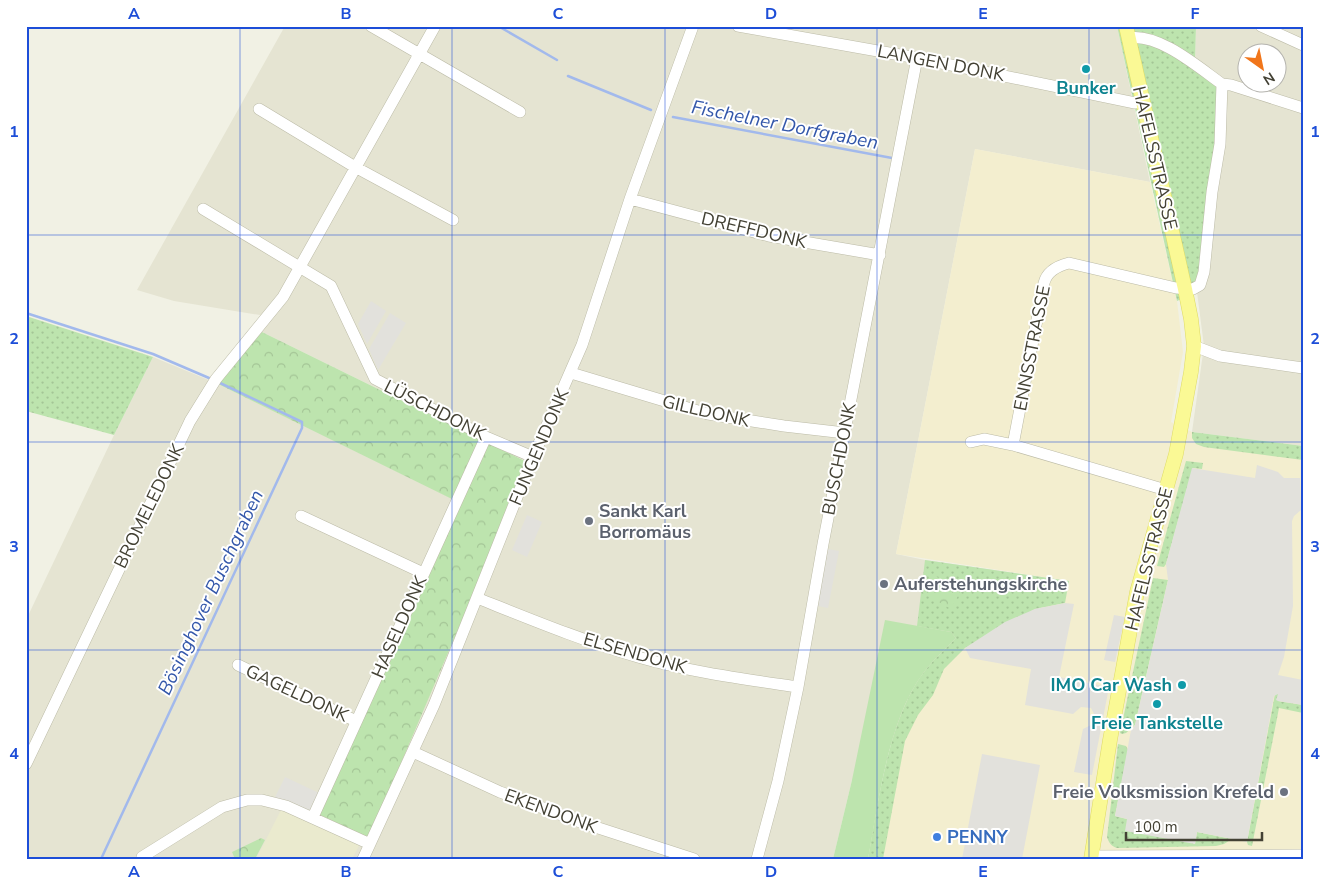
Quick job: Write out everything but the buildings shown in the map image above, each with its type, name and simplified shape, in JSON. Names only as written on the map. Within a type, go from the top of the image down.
[{"type":"main road","name":"HAFELSSTRASSE","points":[[1091,857],[1137,592],[1179,438],[1194,346],[1185,289],[1127,32]]},
{"type":"street","points":[[371,26],[520,112]]},
{"type":"street","points":[[300,266],[435,26]]},
{"type":"street","name":"FUNGENDONK","points":[[363,859],[413,752],[533,457],[570,373],[603,286],[630,199],[693,26]]},
{"type":"street","name":"LANGEN DONK","points":[[738,26],[917,58],[1135,103],[1143,102]]},
{"type":"street","points":[[1261,26],[1303,45]]},
{"type":"street","points":[[1127,32],[1135,37],[1162,44],[1222,84],[1231,85],[1303,108]]},
{"type":"street","name":"BUSCHDONK","points":[[756,859],[778,781],[798,687],[823,544],[917,58]]},
{"type":"street","name":"HAFELSSTRASSE","points":[[1185,289],[1193,289],[1200,285],[1204,272],[1213,183],[1220,144],[1222,84]]},
{"type":"street","points":[[259,109],[355,167],[453,220]]},
{"type":"street","name":"DREFFDONK","points":[[630,199],[769,236],[880,255]]},
{"type":"street","name":"LÜSCHDONK","points":[[203,209],[331,286],[375,379],[486,437],[533,457]]},
{"type":"street","name":"ENNSSTRASSE","points":[[1013,445],[1044,283],[1051,271],[1058,266],[1069,263],[1185,289]]},
{"type":"street","name":"BROMELEDONK","points":[[26,764],[190,421],[216,379],[283,297],[300,266]]},
{"type":"street","points":[[1194,346],[1220,356],[1303,368]]},
{"type":"street","name":"GILLDONK","points":[[570,373],[708,414],[845,433]]},
{"type":"street","name":"HASELDONK","points":[[313,817],[486,437]]},
{"type":"street","points":[[971,442],[984,439],[1013,445],[1166,490]]},
{"type":"street","points":[[301,516],[423,573]]},
{"type":"street","name":"ELSENDONK","points":[[477,598],[560,631],[638,657],[717,675],[798,687]]},
{"type":"street","name":"GAGELDONK","points":[[238,666],[356,721]]},
{"type":"street","name":"EKENDONK","points":[[413,752],[500,792],[583,823],[694,859]]},
{"type":"street","points":[[143,859],[142,857],[222,807],[234,803],[262,800],[286,806],[313,817],[370,844]]},
{"type":"street","points":[[1091,857],[1303,855]]},
{"type":"shaded area","points":[[285,26],[1117,26],[1150,182],[975,149],[896,554],[1069,581],[852,780],[833,859],[26,859],[26,620],[153,357],[216,383],[459,502],[529,463],[262,332],[272,317],[174,301],[137,290]]},
{"type":"shaded area","points":[[1196,26],[1303,26],[1303,446],[1192,432],[1204,346],[1197,292]]},
{"type":"shaded area","points":[[975,149],[1150,182],[1177,301],[1183,352],[1171,422],[1192,432],[1194,438],[1303,454],[1303,859],[868,859],[878,802],[939,655],[1066,596],[1069,581],[896,554]]},
{"type":"shaded area","points":[[371,301],[386,311],[367,344],[358,324]]},
{"type":"shaded area","points":[[390,313],[406,323],[378,370],[369,349]]},
{"type":"shaded area","points":[[1257,465],[1278,472],[1284,478],[1300,478],[1301,510],[1294,516],[1292,521],[1293,606],[1284,657],[1278,675],[1303,680],[1303,705],[1278,701],[1276,700],[1278,694],[1274,696],[1247,842],[1197,832],[1195,844],[1125,831],[1127,819],[1115,816],[1131,730],[1135,725],[1168,580],[1166,564],[1192,468],[1255,478]]},
{"type":"shaded area","points":[[527,515],[542,522],[527,557],[512,550]]},
{"type":"shaded area","points":[[828,549],[839,551],[828,608],[818,606]]},
{"type":"shaded area","points":[[1065,603],[1074,604],[1059,677],[1109,687],[1092,775],[1074,772],[1083,729],[1093,724],[1096,718],[1091,708],[1081,707],[1073,714],[1025,705],[1031,669],[970,658],[965,648],[1005,622],[1035,609]]},
{"type":"shaded area","points":[[1114,615],[1125,617],[1115,662],[1104,660]]},
{"type":"shaded area","points":[[982,754],[1040,765],[1022,859],[962,859]]},
{"type":"shaded area","points":[[285,777],[319,793],[310,812],[274,799]]},
{"type":"shaded area","points":[[282,808],[360,844],[352,859],[256,859]]},
{"type":"green space","points":[[1117,26],[1196,26],[1195,61],[1226,80],[1197,292],[1177,301]]},
{"type":"green space","points":[[26,316],[153,357],[114,435],[26,411]]},
{"type":"green space","points":[[262,332],[529,463],[369,838],[318,814],[458,502],[216,383]]},
{"type":"green space","points":[[1192,432],[1303,446],[1303,460],[1204,447],[1196,444],[1192,438]]},
{"type":"green space","points":[[1186,461],[1203,463],[1202,469],[1193,468],[1166,564],[1164,567],[1157,566]]},
{"type":"green space","points":[[925,560],[1069,581],[1065,603],[1035,609],[965,648],[944,669],[933,695],[918,715],[905,741],[883,859],[868,859],[887,761],[902,713],[912,691],[924,672],[956,638],[951,632],[917,626]]},
{"type":"green space","points":[[933,575],[961,590],[951,609],[923,593]]},
{"type":"green space","points":[[1153,578],[1168,580],[1135,725],[1122,734],[1120,733]]},
{"type":"green space","points":[[885,620],[951,632],[956,638],[924,672],[912,691],[902,713],[887,761],[868,859],[833,859],[852,780]]},
{"type":"green space","points":[[1275,694],[1278,694],[1278,701],[1303,705],[1303,713],[1279,708],[1252,846],[1248,845],[1247,842]]},
{"type":"green space","points":[[1118,744],[1126,746],[1128,750],[1115,816],[1195,844],[1197,832],[1232,839],[1216,846],[1117,848],[1109,843],[1107,837]]},
{"type":"green space","points":[[261,838],[265,840],[255,859],[235,859],[232,852]]},
{"type":"waterway","name":"Fischelner Dorfgraben","points":[[498,26],[557,60]]},
{"type":"waterway","name":"Fischelner Dorfgraben","points":[[568,76],[651,110]]},
{"type":"waterway","name":"Fischelner Dorfgraben","points":[[673,117],[892,158]]},
{"type":"waterway","name":"Bösinghover Buschgraben","points":[[26,313],[153,354],[209,378]]},
{"type":"waterway","name":"Bösinghover Buschgraben","points":[[101,859],[302,428],[302,422],[218,382]]},
{"type":"place","name":"Bunker","points":[[1086,69]]},
{"type":"place","name":"Sankt Karl Borromäus","points":[[589,521]]},
{"type":"place","name":"Auferstehungskirche","points":[[884,584]]},
{"type":"place","name":"IMO Car Wash","points":[[1182,685]]},
{"type":"place","name":"Freie Tankstelle","points":[[1157,704]]},
{"type":"place","name":"Freie Volksmission Krefeld","points":[[1284,792]]},
{"type":"place","name":"PENNY","points":[[937,837]]}]
